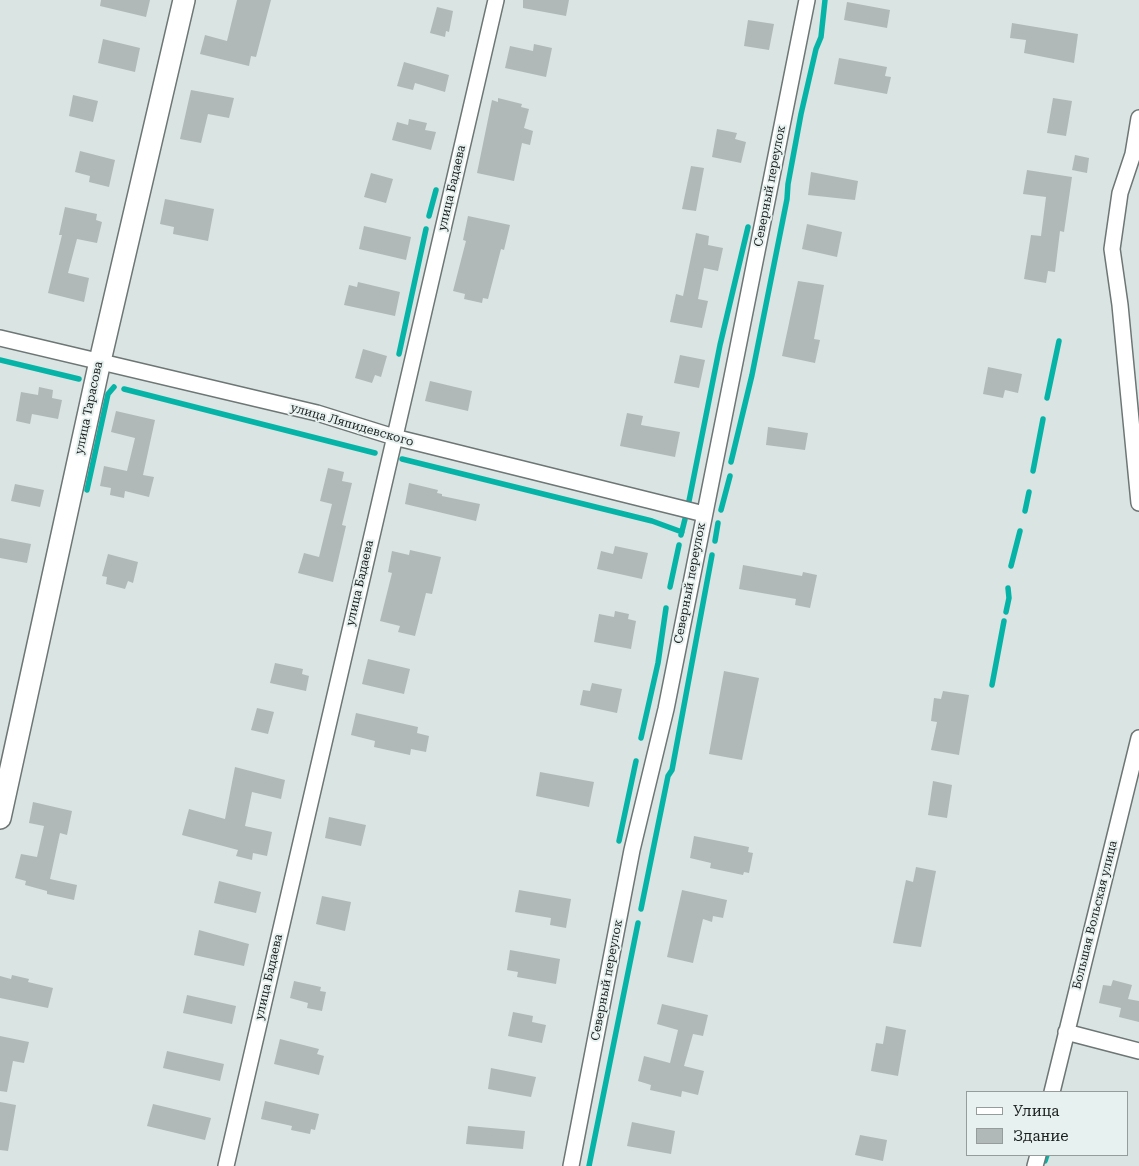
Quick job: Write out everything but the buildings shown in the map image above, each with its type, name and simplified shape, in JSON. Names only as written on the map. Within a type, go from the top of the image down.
[{"type":"street","name":"улица Тарасова","points":[[0,818],[100,361],[184,0]]},
{"type":"street","name":"улица Бадаева","points":[[226,1166],[496,0]]},
{"type":"street","name":"Северный переулок","points":[[571,1166],[632,850],[666,709],[807,0]]},
{"type":"street","points":[[1138,125],[1133,154],[1120,193],[1112,249],[1134,424],[1139,503]]},
{"type":"street","name":"улица Ляпидевского","points":[[0,338],[317,413],[394,437],[704,514]]},
{"type":"street","name":"Большая Вольская улица","points":[[1052,1091],[1139,738]]},
{"type":"street","points":[[1066,1032],[1139,1051]]},
{"type":"waterway","points":[[731,462],[752,375],[787,199],[801,114],[816,49],[821,37],[825,0]]},
{"type":"waterway","points":[[429,216],[436,190]]},
{"type":"waterway","points":[[689,501],[720,345],[748,227]]},
{"type":"waterway","points":[[399,354],[426,229]]},
{"type":"waterway","points":[[1047,398],[1059,341]]},
{"type":"waterway","points":[[0,360],[79,379]]},
{"type":"waterway","points":[[87,490],[108,394],[114,387]]},
{"type":"waterway","points":[[124,389],[375,453]]},
{"type":"waterway","points":[[1033,471],[1043,419]]},
{"type":"waterway","points":[[402,459],[652,521],[682,532]]},
{"type":"waterway","points":[[721,510],[730,476]]},
{"type":"waterway","points":[[1025,511],[1029,492]]},
{"type":"waterway","points":[[681,535],[685,519]]},
{"type":"waterway","points":[[715,541],[718,523]]},
{"type":"waterway","points":[[1011,566],[1020,531]]},
{"type":"waterway","points":[[670,587],[679,545]]},
{"type":"waterway","points":[[641,909],[668,776],[672,770],[712,555]]},
{"type":"waterway","points":[[1006,612],[1009,598],[1008,588]]},
{"type":"waterway","points":[[641,738],[658,663],[666,608]]},
{"type":"waterway","points":[[992,685],[1004,621]]},
{"type":"waterway","points":[[619,841],[636,761]]},
{"type":"waterway","points":[[589,1166],[638,923]]},
{"type":"waterway","points":[[1045,1161],[1047,1156]]}]
